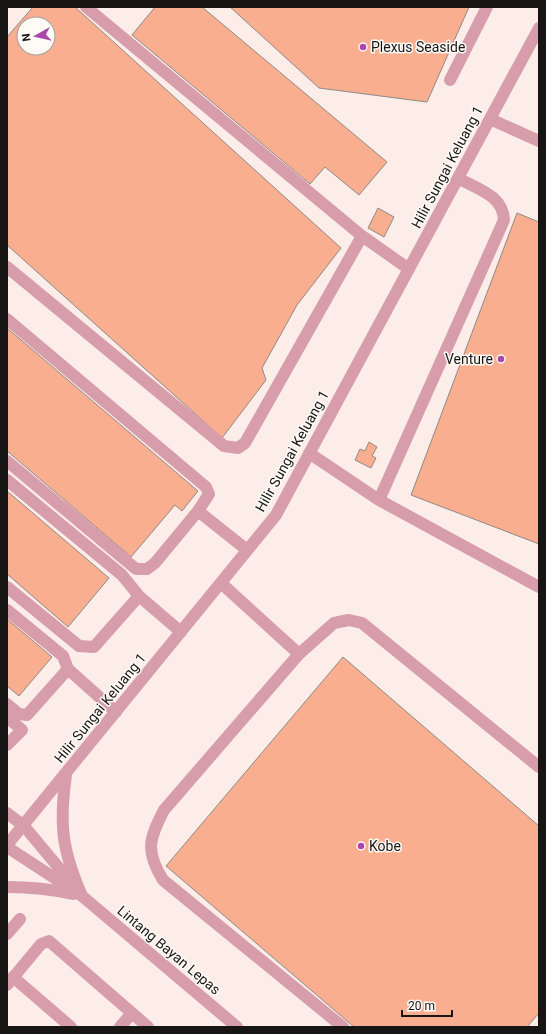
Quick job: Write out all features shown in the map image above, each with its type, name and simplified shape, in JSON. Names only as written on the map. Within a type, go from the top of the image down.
[{"type":"street","points":[[86,7],[362,236],[409,269]]},
{"type":"street","points":[[450,80],[487,7]]},
{"type":"street","name":"Hilir Sungai Keluang 1","points":[[7,846],[276,515],[539,28]]},
{"type":"street","points":[[490,119],[539,141]]},
{"type":"street","points":[[379,500],[504,220],[500,203],[458,178]]},
{"type":"street","points":[[7,267],[224,446],[238,448],[245,443],[362,236]]},
{"type":"street","points":[[7,319],[206,488],[209,494],[198,512],[155,563],[148,569],[136,569],[7,461]]},
{"type":"street","points":[[309,453],[379,500],[539,587]]},
{"type":"street","points":[[7,480],[122,575],[139,596],[181,632]]},
{"type":"street","points":[[198,512],[247,550]]},
{"type":"street","points":[[221,582],[299,654]]},
{"type":"street","points":[[7,587],[79,646],[94,647],[139,596]]},
{"type":"street","points":[[7,610],[62,656],[68,669],[116,712]]},
{"type":"street","points":[[343,1027],[163,880],[154,865],[150,846],[154,830],[164,810],[299,654],[334,623],[349,620],[362,623],[539,767]]},
{"type":"street","points":[[7,704],[19,714],[27,715],[68,669]]},
{"type":"street","points":[[7,717],[22,730],[7,745]]},
{"type":"street","points":[[66,774],[62,805],[63,837],[70,867],[82,896]]},
{"type":"street","name":"Lintang Bayan Lepas","points":[[7,813],[24,826],[82,896]]},
{"type":"street","name":"Lintang Bayan Lepas","points":[[7,846],[82,896],[237,1027]]},
{"type":"street","points":[[7,887],[54,890],[82,896]]},
{"type":"street","points":[[7,934],[20,919]]},
{"type":"street","points":[[72,1027],[10,981],[42,944],[49,941],[148,1027]]},
{"type":"street","points":[[120,1027],[132,1013]]},
{"type":"shaded area","points":[[7,7],[539,7],[539,1027],[7,1027]]},
{"type":"building","points":[[33,7],[75,7],[341,248],[297,305],[262,368],[266,380],[222,438],[7,245],[7,37],[16,27],[16,56],[56,56],[56,16],[25,16]]},
{"type":"building","points":[[155,7],[202,7],[387,162],[359,195],[325,167],[310,184],[132,35]]},
{"type":"building","name":"Plexus Seaside","points":[[230,7],[469,7],[427,102],[319,88]]},
{"type":"building","points":[[378,208],[394,217],[384,237],[368,228]]},
{"type":"building","name":"Venture","points":[[517,213],[539,222],[539,544],[411,495]]},
{"type":"building","points":[[7,328],[198,491],[182,511],[175,505],[131,557],[7,451]]},
{"type":"building","points":[[369,442],[377,447],[372,456],[376,458],[371,468],[355,460],[360,449],[365,451]]},
{"type":"building","points":[[7,491],[109,578],[68,627],[7,574]]},
{"type":"building","points":[[7,619],[52,657],[19,696],[7,686]]},
{"type":"building","name":"Kobe","points":[[343,657],[539,826],[539,1013],[527,1027],[354,1027],[166,866]]},
{"type":"place","name":"Plexus Seaside","points":[[363,47]]},
{"type":"place","name":"Venture","points":[[501,359]]},
{"type":"place","name":"Kobe","points":[[361,846]]}]
